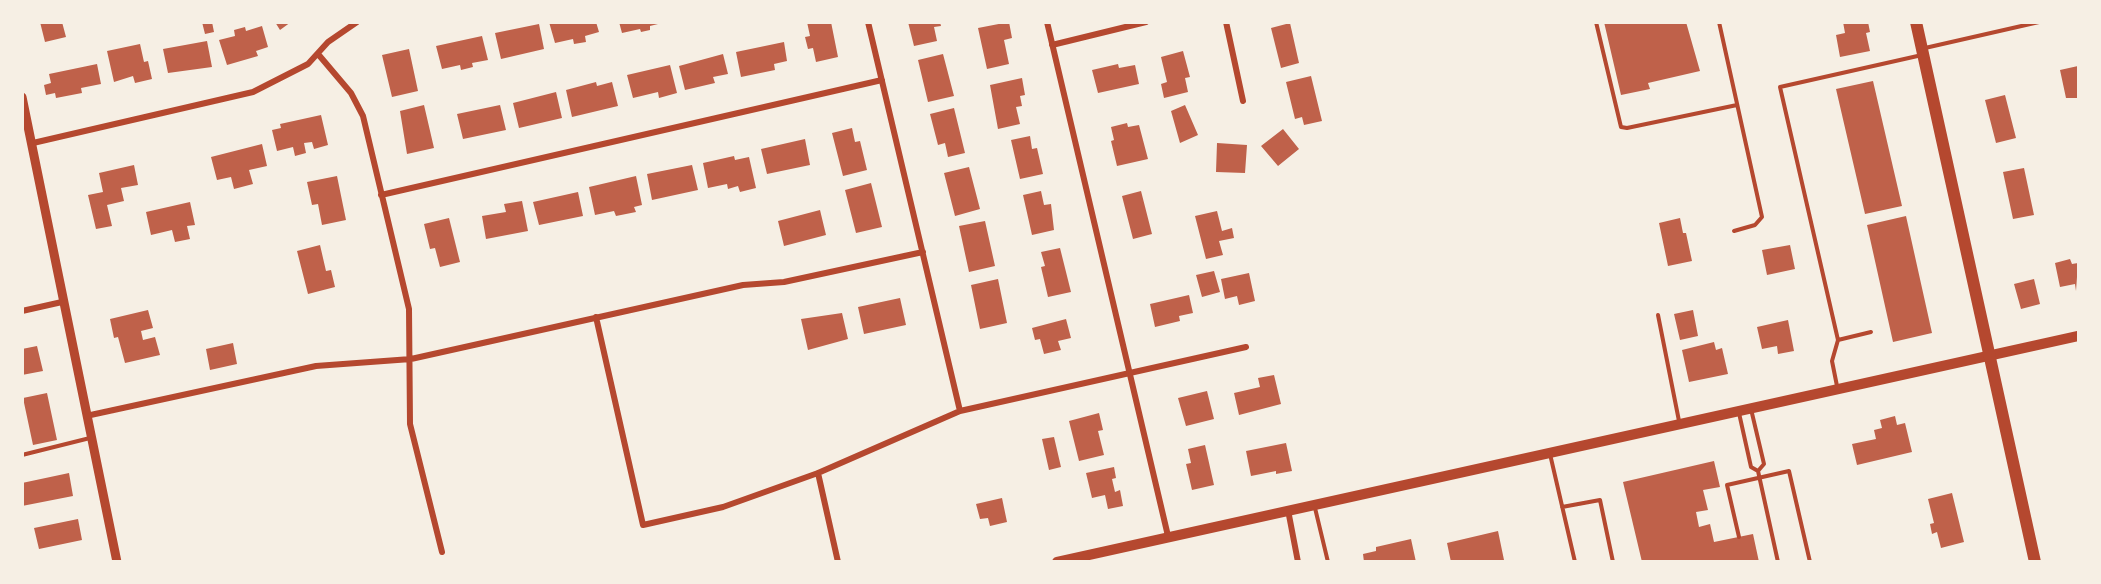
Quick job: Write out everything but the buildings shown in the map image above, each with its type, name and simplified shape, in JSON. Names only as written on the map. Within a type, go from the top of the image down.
[{"type":"main road","points":[[1916,22],[2035,561]]},
{"type":"main road","points":[[1057,561],[2079,336]]},
{"type":"street","points":[[33,143],[253,92],[309,64],[348,26],[357,22]]},
{"type":"street","points":[[868,22],[960,411]]},
{"type":"street","points":[[1047,22],[1168,536]]},
{"type":"street","points":[[1052,45],[1146,22]]},
{"type":"street","points":[[1226,22],[1243,101]]},
{"type":"street","points":[[318,54],[351,93],[363,116],[409,309],[410,424],[442,552]]},
{"type":"street","points":[[381,195],[882,80]]},
{"type":"street","points":[[22,97],[33,143],[114,561]]},
{"type":"street","points":[[86,416],[316,366],[411,359],[743,285],[784,282],[923,252]]},
{"type":"street","points":[[22,312],[62,302]]},
{"type":"street","points":[[596,317],[643,525],[723,507],[818,473],[960,411],[1246,347]]},
{"type":"street","points":[[818,473],[838,561]]},
{"type":"street","points":[[1288,510],[1298,561]]},
{"type":"lane","points":[[1596,22],[1621,127],[1627,128],[1737,105]]},
{"type":"lane","points":[[1719,22],[1762,217],[1755,225],[1734,231]]},
{"type":"lane","points":[[1838,390],[1832,362],[1838,340],[1780,87],[2039,22]]},
{"type":"lane","points":[[1658,315],[1680,425]]},
{"type":"lane","points":[[1838,340],[1871,332]]},
{"type":"lane","points":[[1751,409],[1764,464],[1758,471]]},
{"type":"lane","points":[[1739,412],[1751,467],[1758,471]]},
{"type":"lane","points":[[22,455],[90,438]]},
{"type":"lane","points":[[1549,453],[1575,561]]},
{"type":"lane","points":[[1758,471],[1778,561]]},
{"type":"lane","points":[[1739,537],[1727,484],[1789,471],[1810,561]]},
{"type":"lane","points":[[1562,507],[1600,500],[1613,561]]},
{"type":"lane","points":[[1314,504],[1328,561]]}]
